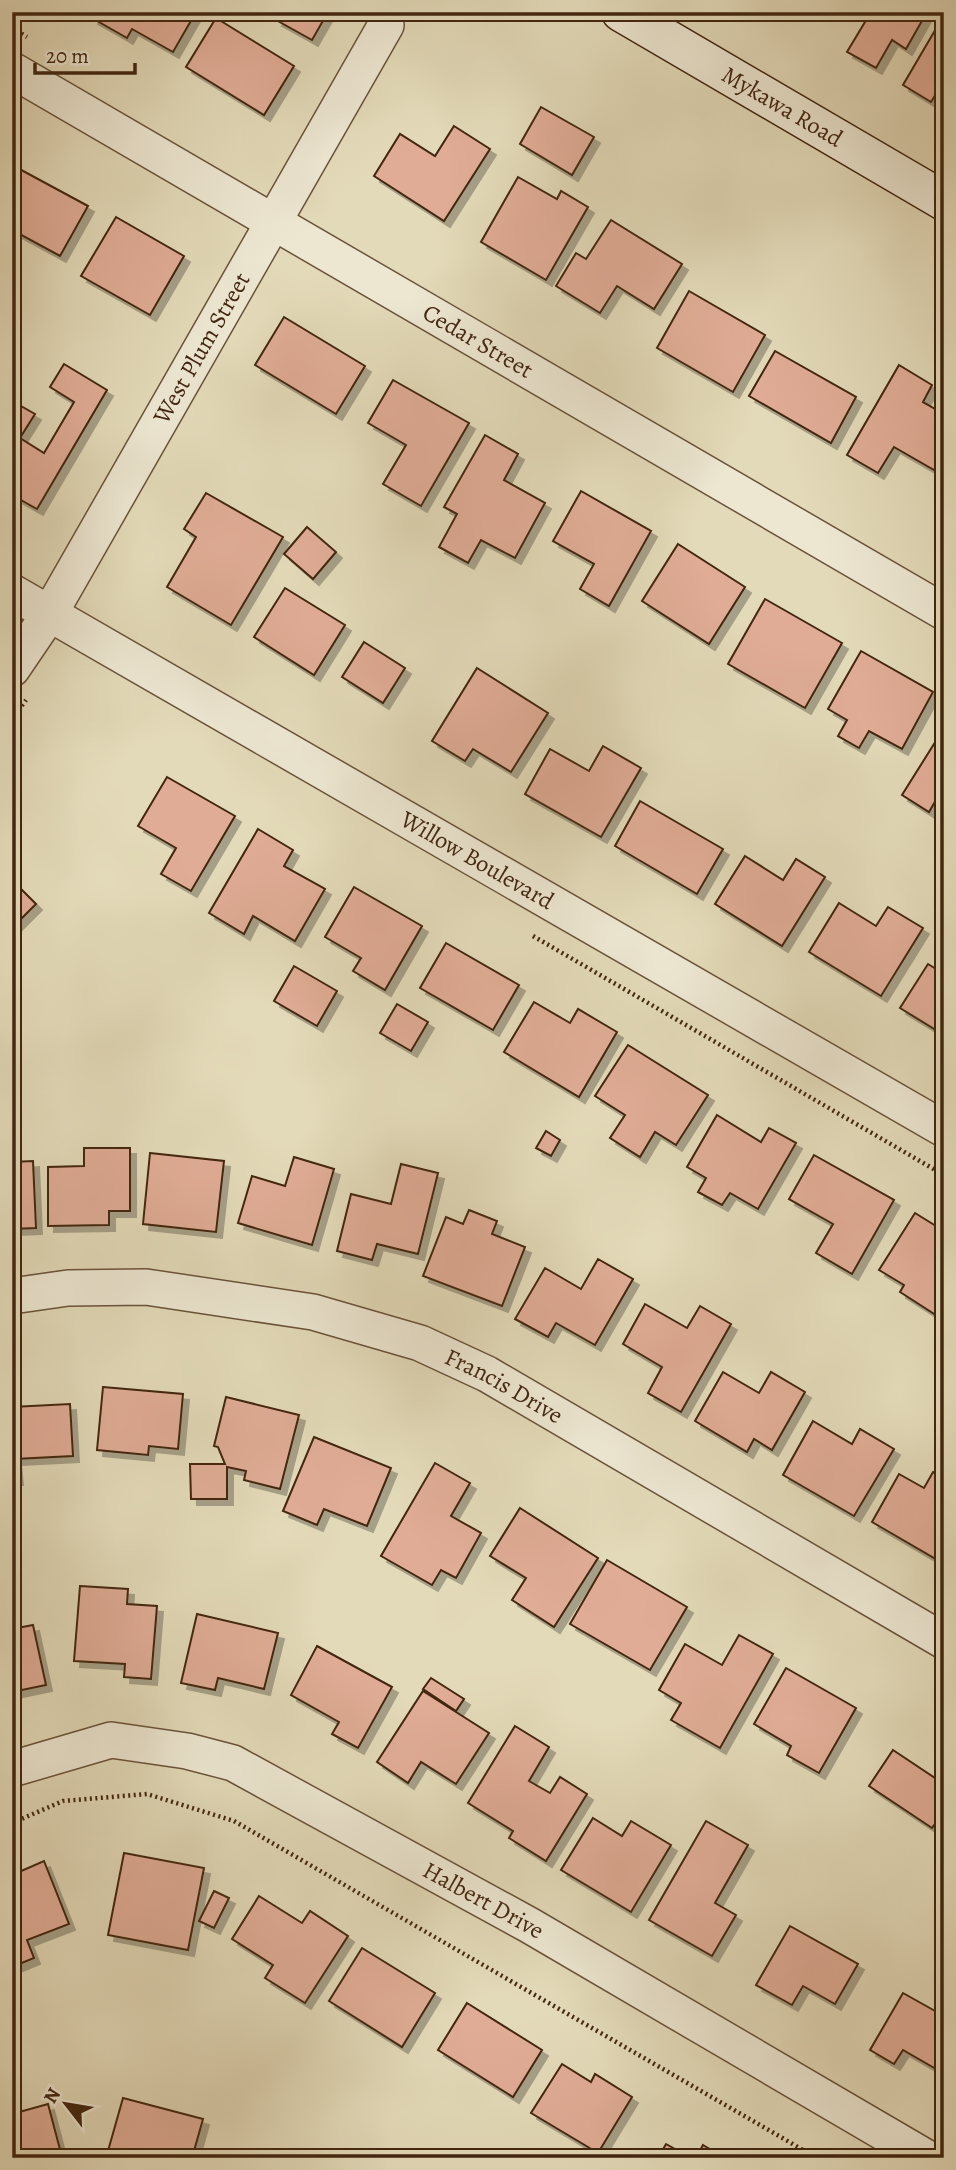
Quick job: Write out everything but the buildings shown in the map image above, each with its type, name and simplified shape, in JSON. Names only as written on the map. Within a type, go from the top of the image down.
[{"type":"main road","name":"Mykawa Road","points":[[621,12],[944,201]]},
{"type":"street","name":"West Plum Street","points":[[20,684],[50,613],[386,26]]},
{"type":"street","name":"Cedar Street","points":[[12,70],[272,224],[944,612]]},
{"type":"street","name":"Willow Boulevard","points":[[12,592],[944,1129]]},
{"type":"street","name":"Francis Drive","points":[[12,1296],[68,1287],[146,1287],[313,1312],[420,1343],[487,1374],[944,1641]]},
{"type":"street","name":"Halbert Drive","points":[[12,1769],[111,1741],[187,1751],[233,1763],[529,1925],[927,2158]]},
{"type":"path","points":[[12,719],[20,684]]},
{"type":"path","points":[[524,930],[944,1175]]},
{"type":"path","points":[[12,1823],[64,1801],[147,1794],[234,1821],[817,2158]]}]
